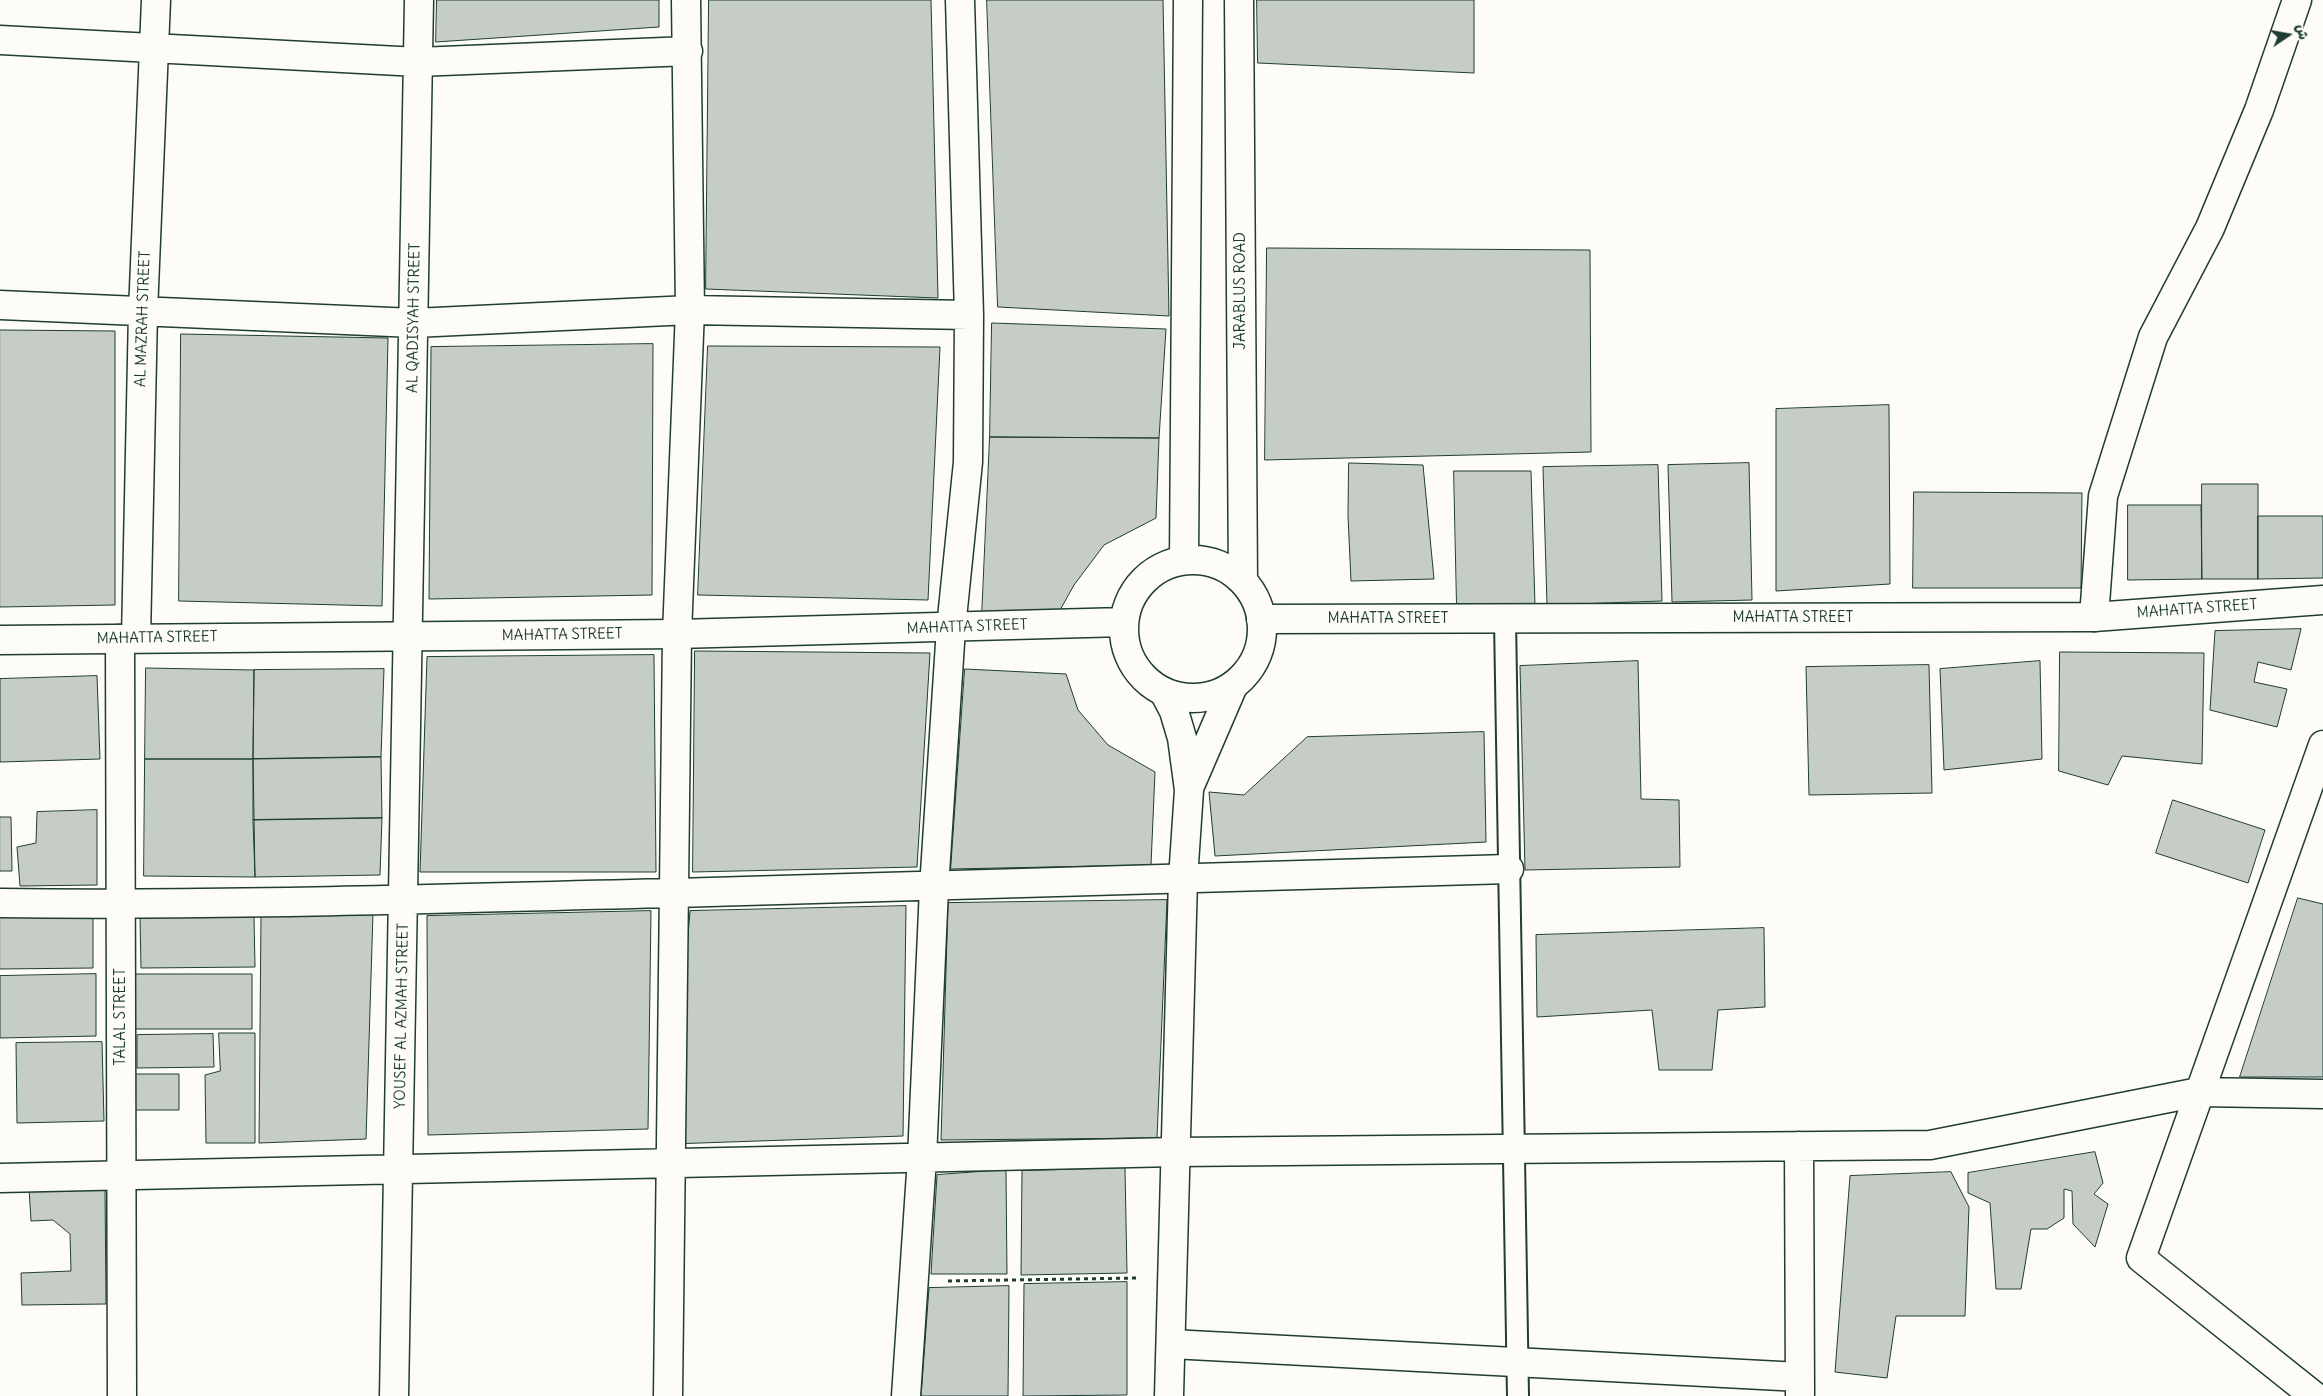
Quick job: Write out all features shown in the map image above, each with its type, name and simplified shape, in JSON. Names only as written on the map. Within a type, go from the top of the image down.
[{"type":"street","name":"AL MAZRAH STREET","points":[[128,638],[156,0]]},
{"type":"street","name":"AL QADISYAH STREET","points":[[408,636],[419,0]]},
{"type":"street","points":[[668,1396],[677,634],[690,310],[686,0]]},
{"type":"street","points":[[906,1396],[922,1158],[934,888],[951,628],[968,462],[969,315],[960,0]]},
{"type":"street","points":[[1184,560],[1188,0]]},
{"type":"street","name":"JARABLUS ROAD","points":[[1239,0],[1243,581]]},
{"type":"street","points":[[2094,617],[2103,496],[2153,337],[2210,228],[2259,110],[2297,0]]},
{"type":"street","points":[[0,40],[418,62],[688,51]]},
{"type":"street","points":[[0,305],[414,322],[690,310],[969,315]]},
{"type":"street","points":[[1184,560],[1206,560],[1226,568],[1243,581],[1255,599],[1261,619],[1260,644],[1251,668],[1233,686],[1211,696],[1187,698],[1164,692],[1141,674],[1127,650],[1124,622],[1130,600],[1143,580],[1162,566],[1184,560]]},
{"type":"street","name":"MAHATTA STREET","points":[[1261,619],[1505,620],[2094,617],[2323,600]]},
{"type":"street","name":"MAHATTA STREET","points":[[0,640],[677,634],[1124,622]]},
{"type":"street","name":"YOUSEF AL AZMAH STREET","points":[[394,1396],[408,636]]},
{"type":"street","name":"TALAL STREET","points":[[122,1396],[121,905],[128,638]]},
{"type":"street","points":[[1189,790],[1233,686]]},
{"type":"street","points":[[1164,692],[1174,711],[1182,738],[1189,790],[1183,879],[1169,1396]]},
{"type":"street","points":[[2314,1396],[2141,1258],[2323,745]]},
{"type":"street","points":[[0,903],[121,905],[404,900],[934,888],[1509,869]]},
{"type":"street","points":[[0,1178],[1176,1152],[1930,1145],[2199,1092],[2323,1094]]},
{"type":"street","points":[[1170,1344],[1518,1363],[1800,1386],[1799,1146]]},
{"type":"lane","points":[[1505,620],[1518,1396]]},
{"type":"path","points":[[914,1282],[1172,1277]]},
{"type":"building","points":[[437,0],[659,0],[659,27],[436,42]]},
{"type":"building","points":[[709,0],[931,0],[938,298],[706,289]]},
{"type":"building","points":[[987,0],[1163,0],[1169,316],[998,307]]},
{"type":"building","points":[[1257,0],[1474,0],[1474,73],[1258,63]]},
{"type":"building","points":[[1267,248],[1590,250],[1591,452],[1265,460]]},
{"type":"building","points":[[992,323],[1166,329],[1159,438],[990,437]]},
{"type":"building","points":[[0,330],[115,331],[115,605],[0,607]]},
{"type":"building","points":[[181,334],[388,338],[382,606],[179,601]]},
{"type":"building","points":[[653,344],[652,595],[429,599],[431,347]]},
{"type":"building","points":[[708,346],[940,347],[928,600],[698,595]]},
{"type":"building","points":[[1889,405],[1890,584],[1776,591],[1776,409]]},
{"type":"building","points":[[990,437],[1159,438],[1156,518],[1104,545],[1074,585],[1059,612],[982,616]]},
{"type":"building","points":[[1349,463],[1423,465],[1434,579],[1351,581],[1348,516]]},
{"type":"building","points":[[1749,463],[1752,600],[1672,602],[1668,465]]},
{"type":"building","points":[[1658,465],[1662,601],[1547,605],[1543,467]]},
{"type":"building","points":[[1454,471],[1531,471],[1535,606],[1457,608]]},
{"type":"building","points":[[2202,484],[2258,484],[2258,579],[2202,579]]},
{"type":"building","points":[[1914,492],[2082,493],[2081,588],[1913,588]]},
{"type":"building","points":[[2128,505],[2201,505],[2202,579],[2128,580]]},
{"type":"building","points":[[2258,516],[2323,516],[2323,578],[2258,579]]},
{"type":"building","points":[[2301,629],[2291,670],[2258,662],[2254,682],[2287,689],[2277,727],[2210,710],[2215,631]]},
{"type":"building","points":[[695,651],[930,653],[917,867],[693,872]]},
{"type":"building","points":[[2060,652],[2204,653],[2202,764],[2122,756],[2108,785],[2059,771]]},
{"type":"building","points":[[654,655],[656,872],[420,872],[427,657]]},
{"type":"building","points":[[1638,661],[1641,799],[1679,800],[1680,867],[1525,870],[1520,666]]},
{"type":"building","points":[[2040,661],[2042,759],[1944,770],[1940,669]]},
{"type":"building","points":[[1929,665],[1932,793],[1809,795],[1806,667]]},
{"type":"building","points":[[146,668],[254,670],[253,759],[145,759]]},
{"type":"building","points":[[384,669],[381,757],[253,759],[254,670]]},
{"type":"building","points":[[965,669],[1066,674],[1078,710],[1108,745],[1155,772],[1151,865],[951,869]]},
{"type":"building","points":[[97,676],[100,759],[0,762],[0,679]]},
{"type":"building","points":[[1484,732],[1486,842],[1215,856],[1209,792],[1244,795],[1307,737]]},
{"type":"building","points":[[381,757],[382,818],[253,820],[253,759]]},
{"type":"building","points":[[145,759],[253,759],[255,877],[144,876]]},
{"type":"building","points":[[2173,800],[2265,830],[2248,883],[2156,853]]},
{"type":"building","points":[[97,810],[97,885],[20,886],[17,847],[36,843],[37,812]]},
{"type":"building","points":[[0,817],[11,817],[12,871],[0,871]]},
{"type":"building","points":[[382,818],[380,875],[255,877],[253,820]]},
{"type":"building","points":[[2298,898],[2323,904],[2323,1077],[2240,1077]]},
{"type":"building","points":[[1167,900],[1157,1138],[941,1140],[948,903]]},
{"type":"building","points":[[906,906],[903,1136],[671,1144],[690,911]]},
{"type":"building","points":[[651,911],[648,1129],[428,1135],[427,916]]},
{"type":"building","points":[[373,913],[366,1139],[259,1143],[261,916]]},
{"type":"building","points":[[0,916],[93,916],[93,968],[0,969]]},
{"type":"building","points":[[254,916],[255,967],[141,968],[140,917]]},
{"type":"building","points":[[1764,928],[1765,1007],[1718,1010],[1712,1070],[1659,1070],[1652,1010],[1537,1017],[1536,935]]},
{"type":"building","points":[[96,974],[96,1036],[0,1038],[0,976]]},
{"type":"building","points":[[135,974],[252,974],[252,1029],[136,1029]]},
{"type":"building","points":[[219,1033],[255,1033],[255,1143],[206,1143],[205,1075],[220,1071]]},
{"type":"building","points":[[213,1034],[214,1067],[137,1068],[137,1035]]},
{"type":"building","points":[[102,1042],[104,1121],[17,1123],[16,1043]]},
{"type":"building","points":[[136,1074],[179,1074],[179,1110],[136,1110]]},
{"type":"building","points":[[2095,1152],[2103,1183],[2094,1194],[2108,1204],[2095,1247],[2073,1224],[2072,1191],[2064,1189],[2064,1218],[2047,1229],[2031,1229],[2021,1289],[1996,1289],[1990,1203],[1968,1193],[1968,1173]]},
{"type":"building","points":[[1125,1168],[1127,1273],[1021,1275],[1022,1171]]},
{"type":"building","points":[[1006,1170],[1007,1274],[931,1274],[937,1175]]},
{"type":"building","points":[[1951,1172],[1969,1207],[1965,1316],[1896,1316],[1887,1378],[1835,1372],[1850,1176]]},
{"type":"building","points":[[105,1186],[106,1304],[22,1305],[21,1273],[71,1271],[70,1234],[53,1220],[31,1221],[29,1188]]},
{"type":"building","points":[[1127,1282],[1127,1395],[1023,1396],[1024,1284]]},
{"type":"building","points":[[1009,1286],[1008,1396],[921,1396],[929,1288]]}]
